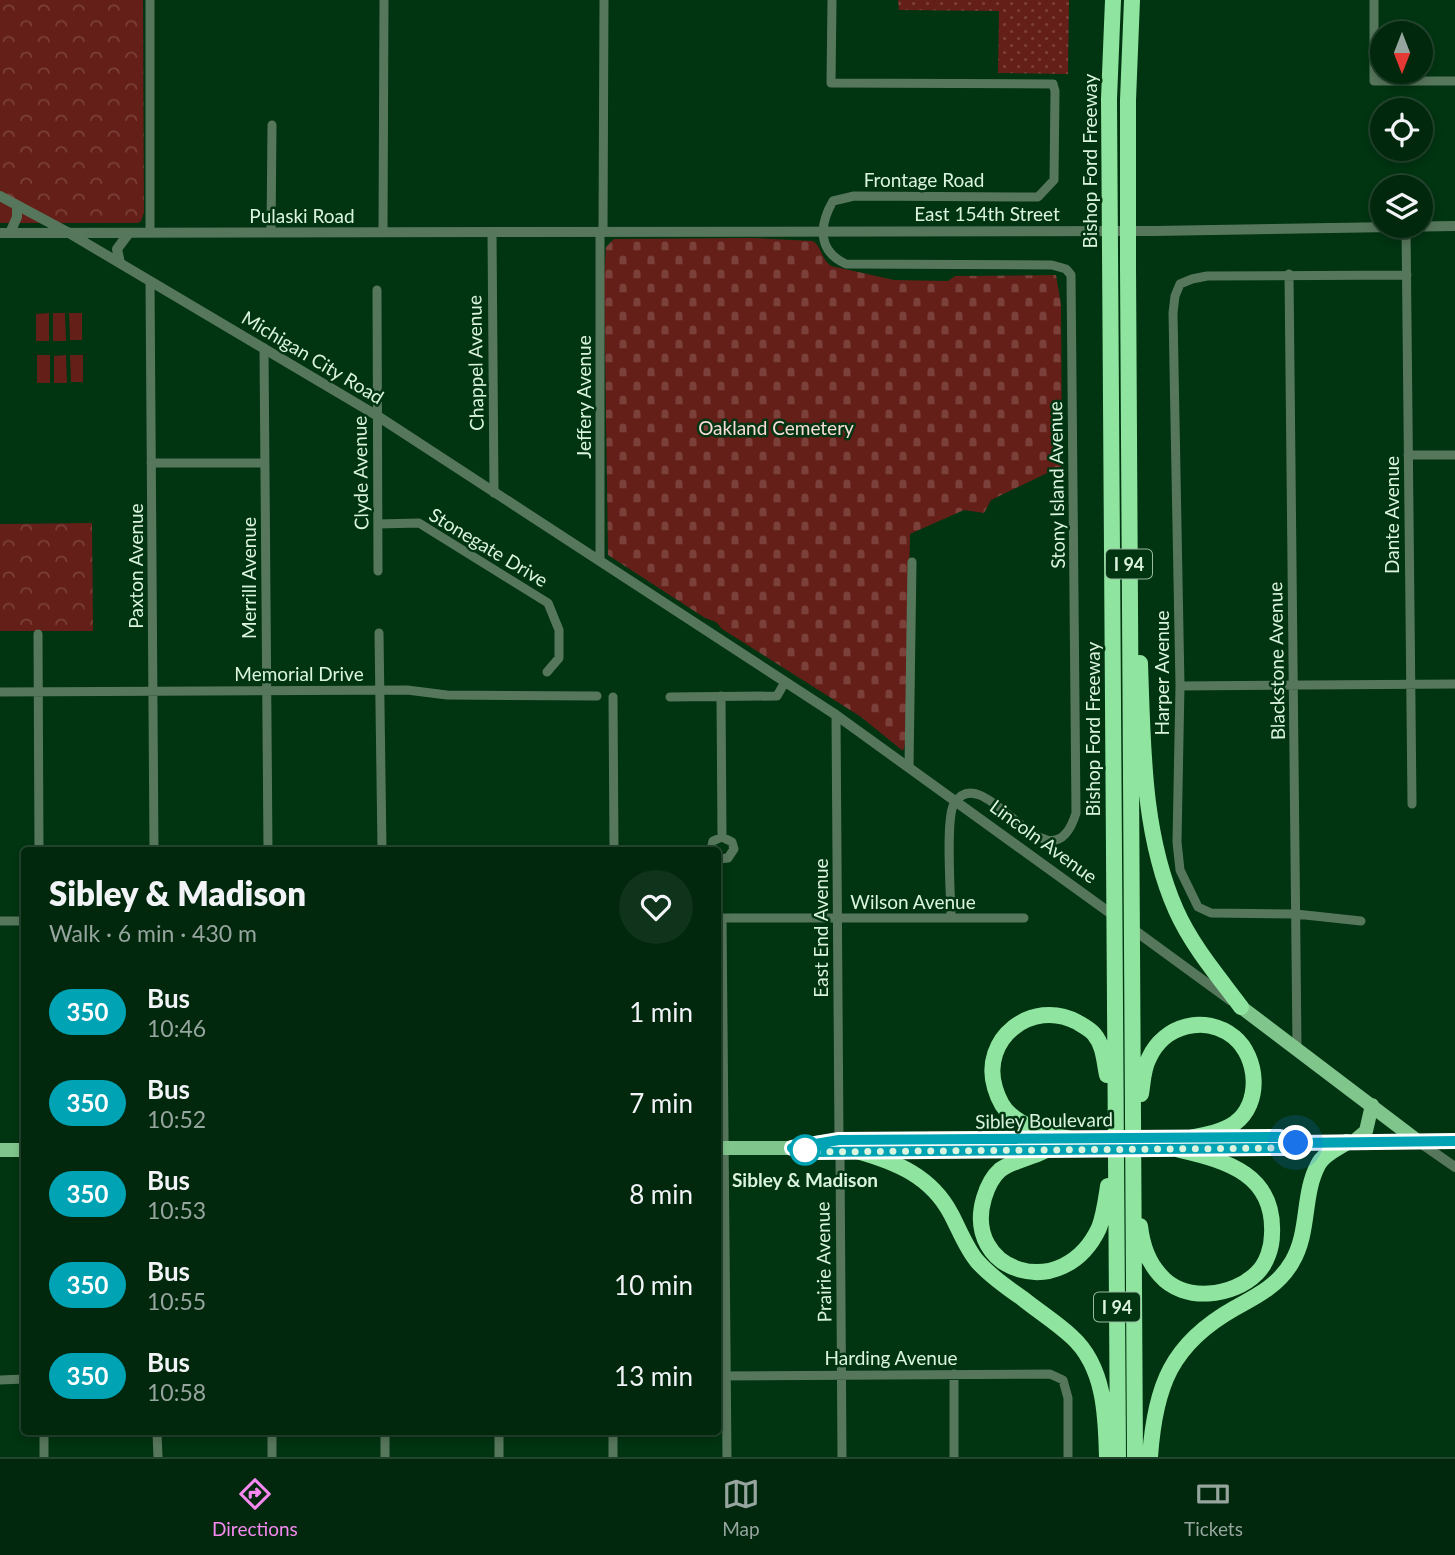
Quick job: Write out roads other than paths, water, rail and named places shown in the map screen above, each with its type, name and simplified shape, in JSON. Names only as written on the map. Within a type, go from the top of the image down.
[{"type":"highway","name":"Bishop Ford Freeway","points":[[1113,0],[1108,99],[1118,1457]]},
{"type":"highway","name":"Bishop Ford Freeway","points":[[1132,0],[1128,100],[1135,1457]]},
{"type":"highway","points":[[1129,530],[1139,628],[1144,766],[1148,808],[1160,863],[1176,910],[1192,940],[1241,1007]]},
{"type":"highway","points":[[1071,1139],[1031,1128],[1010,1115],[998,1099],[992,1078],[992,1058],[1010,1029],[1042,1015],[1064,1016],[1093,1032],[1101,1045],[1115,1098]]},
{"type":"highway","points":[[1133,1127],[1141,1098],[1144,1072],[1156,1045],[1176,1028],[1207,1025],[1223,1030],[1236,1039],[1253,1066],[1252,1095],[1237,1122],[1185,1144]]},
{"type":"highway","points":[[1150,1457],[1157,1403],[1172,1364],[1197,1332],[1279,1281],[1292,1264],[1301,1245],[1318,1163],[1350,1142]]},
{"type":"highway","points":[[1133,1197],[1146,1251],[1160,1275],[1168,1282],[1180,1288],[1211,1294],[1228,1291],[1258,1272],[1267,1258],[1272,1239],[1273,1220],[1269,1200],[1256,1183],[1239,1169],[1185,1144]]},
{"type":"highway","points":[[1044,1151],[999,1170],[987,1187],[981,1207],[981,1226],[996,1256],[1008,1266],[1023,1272],[1058,1270],[1076,1258],[1087,1245],[1099,1227],[1116,1156]]},
{"type":"highway","points":[[857,1152],[885,1159],[920,1177],[947,1206],[976,1259],[1074,1339],[1094,1369],[1100,1389],[1105,1407],[1107,1457]]},
{"type":"main road","name":"Lincoln Avenue","points":[[1241,1007],[1419,1142]]},
{"type":"main road","points":[[1350,1142],[1366,1131],[1372,1105]]},
{"type":"main road","points":[[1088,1145],[1185,1144],[1280,1137],[1296,1143],[1455,1141]]},
{"type":"main road","name":"Sibley Boulevard","points":[[721,1148],[792,1148],[813,1152],[839,1146],[1071,1139],[1088,1145]]},
{"type":"main road","name":"Sibley Boulevard","points":[[839,1146],[857,1152],[1044,1151],[1088,1145]]},
{"type":"main road","points":[[0,1150],[21,1150]]},
{"type":"street","points":[[150,0],[150,232]]},
{"type":"street","points":[[383,232],[384,0]]},
{"type":"street","points":[[602,232],[604,0]]},
{"type":"street","name":"Frontage Road","points":[[823,231],[825,216],[833,201],[854,195],[1038,197],[1054,180],[1053,84],[831,83],[832,0]]},
{"type":"street","points":[[1374,0],[1374,81],[1455,81]]},
{"type":"street","points":[[271,232],[272,125]]},
{"type":"street","name":"Michigan City Road","points":[[0,197],[69,233],[376,415],[600,561]]},
{"type":"street","points":[[5,233],[17,217],[17,206]]},
{"type":"street","name":"East 154th Street","points":[[1433,226],[1455,226]]},
{"type":"street","name":"East 154th Street","points":[[602,232],[1083,231],[1370,227]]},
{"type":"street","name":"Stony Island Avenue","points":[[823,231],[825,245],[834,259],[846,264],[1052,265],[1066,269],[1071,275],[1076,813],[1073,824],[1062,837],[1049,841],[1036,836],[982,794],[969,791],[955,801]]},
{"type":"street","name":"Chappel Avenue","points":[[492,232],[494,493]]},
{"type":"street","name":"Pulaski Road","points":[[5,233],[602,232]]},
{"type":"street","name":"Jeffery Avenue","points":[[600,561],[602,232]]},
{"type":"street","points":[[120,263],[117,249],[129,233]]},
{"type":"street","name":"Dante Avenue","points":[[1406,238],[1412,803]]},
{"type":"street","points":[[1289,274],[1407,275]]},
{"type":"street","name":"Harper Avenue","points":[[1289,274],[1208,276],[1192,279],[1180,284],[1175,296],[1173,313],[1180,686],[1177,842],[1180,870],[1198,907],[1211,913],[1296,914]]},
{"type":"street","name":"Blackstone Avenue","points":[[1289,274],[1297,1048]]},
{"type":"street","name":"Paxton Avenue","points":[[150,281],[154,847]]},
{"type":"street","name":"Clyde Avenue","points":[[377,290],[378,571]]},
{"type":"street","name":"Merrill Avenue","points":[[264,348],[268,847]]},
{"type":"street","points":[[1408,455],[1455,455]]},
{"type":"street","points":[[151,463],[265,463]]},
{"type":"street","name":"Stonegate Drive","points":[[378,524],[419,523],[548,603],[559,630],[559,658],[547,672]]},
{"type":"street","name":"Lincoln Avenue","points":[[600,561],[836,715],[1241,1007]]},
{"type":"street","points":[[909,767],[912,562]]},
{"type":"street","points":[[379,633],[382,847]]},
{"type":"street","points":[[37,634],[39,847]]},
{"type":"street","points":[[670,697],[778,696],[785,682]]},
{"type":"street","points":[[1180,686],[1455,684]]},
{"type":"street","name":"Memorial Drive","points":[[0,692],[407,690],[447,695],[597,696]]},
{"type":"street","points":[[721,696],[722,837]]},
{"type":"street","points":[[612,697],[614,847]]},
{"type":"street","name":"East End Avenue","points":[[836,715],[839,1146]]},
{"type":"street","points":[[951,918],[950,810],[955,801]]},
{"type":"street","points":[[712,847],[713,841],[722,837]]},
{"type":"street","points":[[721,859],[733,852],[732,842],[722,837]]},
{"type":"street","points":[[1296,914],[1361,921]]},
{"type":"street","name":"Wilson Avenue","points":[[721,918],[1024,918]]},
{"type":"street","points":[[0,921],[21,921]]},
{"type":"street","name":"Lincoln Avenue","points":[[1419,1142],[1455,1167]]},
{"type":"street","name":"Prairie Avenue","points":[[839,1146],[842,1457]]},
{"type":"street","points":[[721,1148],[722,1376],[727,1457]]},
{"type":"street","points":[[954,1374],[954,1457]]},
{"type":"street","name":"Harding Avenue","points":[[722,1376],[1050,1374],[1063,1380],[1068,1398],[1068,1457]]},
{"type":"street","points":[[0,1380],[21,1380]]},
{"type":"street","points":[[44,1435],[44,1457]]},
{"type":"street","points":[[158,1435],[158,1457]]},
{"type":"street","points":[[272,1435],[272,1457]]},
{"type":"street","points":[[384,1435],[385,1457]]},
{"type":"street","points":[[499,1435],[499,1457]]},
{"type":"street","points":[[613,1435],[613,1457]]},
{"type":"place","name":"Sibley & Madison","points":[[805,1150]]},
{"type":"park label","name":"Oakland Cemetery","points":[[776,427]]}]
